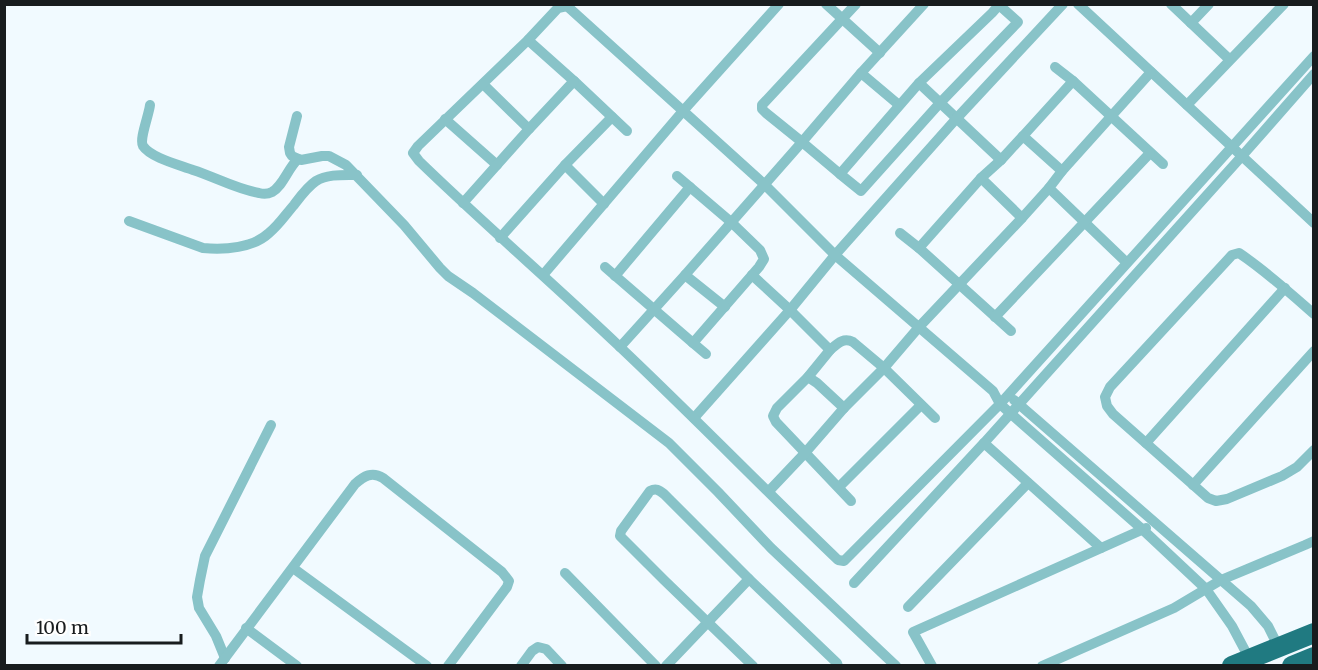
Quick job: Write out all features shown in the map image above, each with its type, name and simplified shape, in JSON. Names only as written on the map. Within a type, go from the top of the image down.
[{"type":"highway","points":[[1241,662],[1314,633]]},
{"type":"highway","points":[[1292,666],[1314,657]]},
{"type":"street","points":[[543,275],[683,111],[779,4]]},
{"type":"street","points":[[826,4],[880,52]]},
{"type":"street","points":[[840,174],[919,83],[998,5],[1018,22],[939,104],[864,193],[840,174],[762,109],[762,105],[856,4]]},
{"type":"street","points":[[620,347],[924,4]]},
{"type":"street","points":[[694,418],[956,119],[1063,4]]},
{"type":"street","points":[[1078,4],[1314,223]]},
{"type":"street","points":[[1171,4],[1229,59]]},
{"type":"street","points":[[1191,23],[1209,4]]},
{"type":"street","points":[[1187,105],[1284,4]]},
{"type":"street","points":[[1241,662],[1232,626],[1206,589],[1000,404],[993,391],[835,255],[764,184],[567,6],[558,8],[413,153],[419,162],[500,238],[620,347],[838,560],[843,561],[1000,404],[1314,56]]},
{"type":"street","points":[[528,40],[627,130]]},
{"type":"street","points":[[1055,67],[1163,164]]},
{"type":"street","points":[[769,491],[1022,218],[1151,72]]},
{"type":"street","points":[[861,73],[899,105]]},
{"type":"street","points":[[854,584],[984,443],[1314,74]]},
{"type":"street","points":[[463,203],[574,81]]},
{"type":"street","points":[[919,248],[1072,81]]},
{"type":"street","points":[[919,83],[1001,160]]},
{"type":"street","points":[[483,84],[529,129]]},
{"type":"street","points":[[150,105],[142,143],[146,149],[168,161],[257,193],[264,194],[278,188],[292,164],[298,159],[329,156],[346,165],[405,225],[448,276],[669,443],[771,548],[896,666]]},
{"type":"street","points":[[297,116],[289,150],[292,156],[298,159]]},
{"type":"street","points":[[500,238],[565,165],[612,117]]},
{"type":"street","points":[[445,119],[497,165]]},
{"type":"street","points":[[1023,136],[1062,171]]},
{"type":"street","points":[[995,317],[1150,153]]},
{"type":"street","points":[[565,165],[604,204]]},
{"type":"street","points":[[129,220],[203,248],[227,248],[254,243],[268,234],[316,181],[330,176],[357,175]]},
{"type":"street","points":[[677,176],[763,253],[763,261],[752,276],[693,343]]},
{"type":"street","points":[[981,178],[1022,218]]},
{"type":"street","points":[[615,276],[690,187]]},
{"type":"street","points":[[1049,188],[1126,262]]},
{"type":"street","points":[[900,233],[1011,331]]},
{"type":"street","points":[[1314,314],[1285,288],[1239,253],[1232,255],[1110,387],[1105,397],[1107,406],[1113,414],[1208,498],[1216,501],[1227,499],[1282,476],[1297,467],[1314,450]]},
{"type":"street","points":[[605,267],[706,354]]},
{"type":"street","points":[[685,275],[725,308]]},
{"type":"street","points":[[752,276],[830,350]]},
{"type":"street","points":[[1146,443],[1285,288]]},
{"type":"street","points":[[851,501],[804,453],[773,416],[777,408],[830,350],[838,343],[849,340],[884,368],[935,418]]},
{"type":"street","points":[[1194,485],[1314,351]]},
{"type":"street","points":[[808,376],[844,408]]},
{"type":"street","points":[[993,391],[1008,395],[1256,610],[1268,626],[1278,646]]},
{"type":"street","points":[[839,488],[921,405]]},
{"type":"street","points":[[222,662],[216,636],[199,608],[197,597],[200,580],[205,556],[271,425]]},
{"type":"street","points":[[984,443],[1101,548]]},
{"type":"street","points":[[222,662],[355,484],[368,474],[383,478],[502,572],[509,581],[448,666]]},
{"type":"street","points":[[908,607],[1028,483]]},
{"type":"street","points":[[753,666],[620,536],[621,531],[653,489],[664,494],[838,666]]},
{"type":"street","points":[[932,666],[913,632],[1156,524]]},
{"type":"street","points":[[1042,666],[1174,608],[1221,580],[1314,541]]},
{"type":"street","points":[[292,568],[427,666]]},
{"type":"street","points":[[565,573],[656,666]]},
{"type":"street","points":[[666,666],[748,579]]},
{"type":"street","points":[[246,628],[297,666]]},
{"type":"street","points":[[521,666],[532,651],[538,647],[546,650],[562,666]]}]
